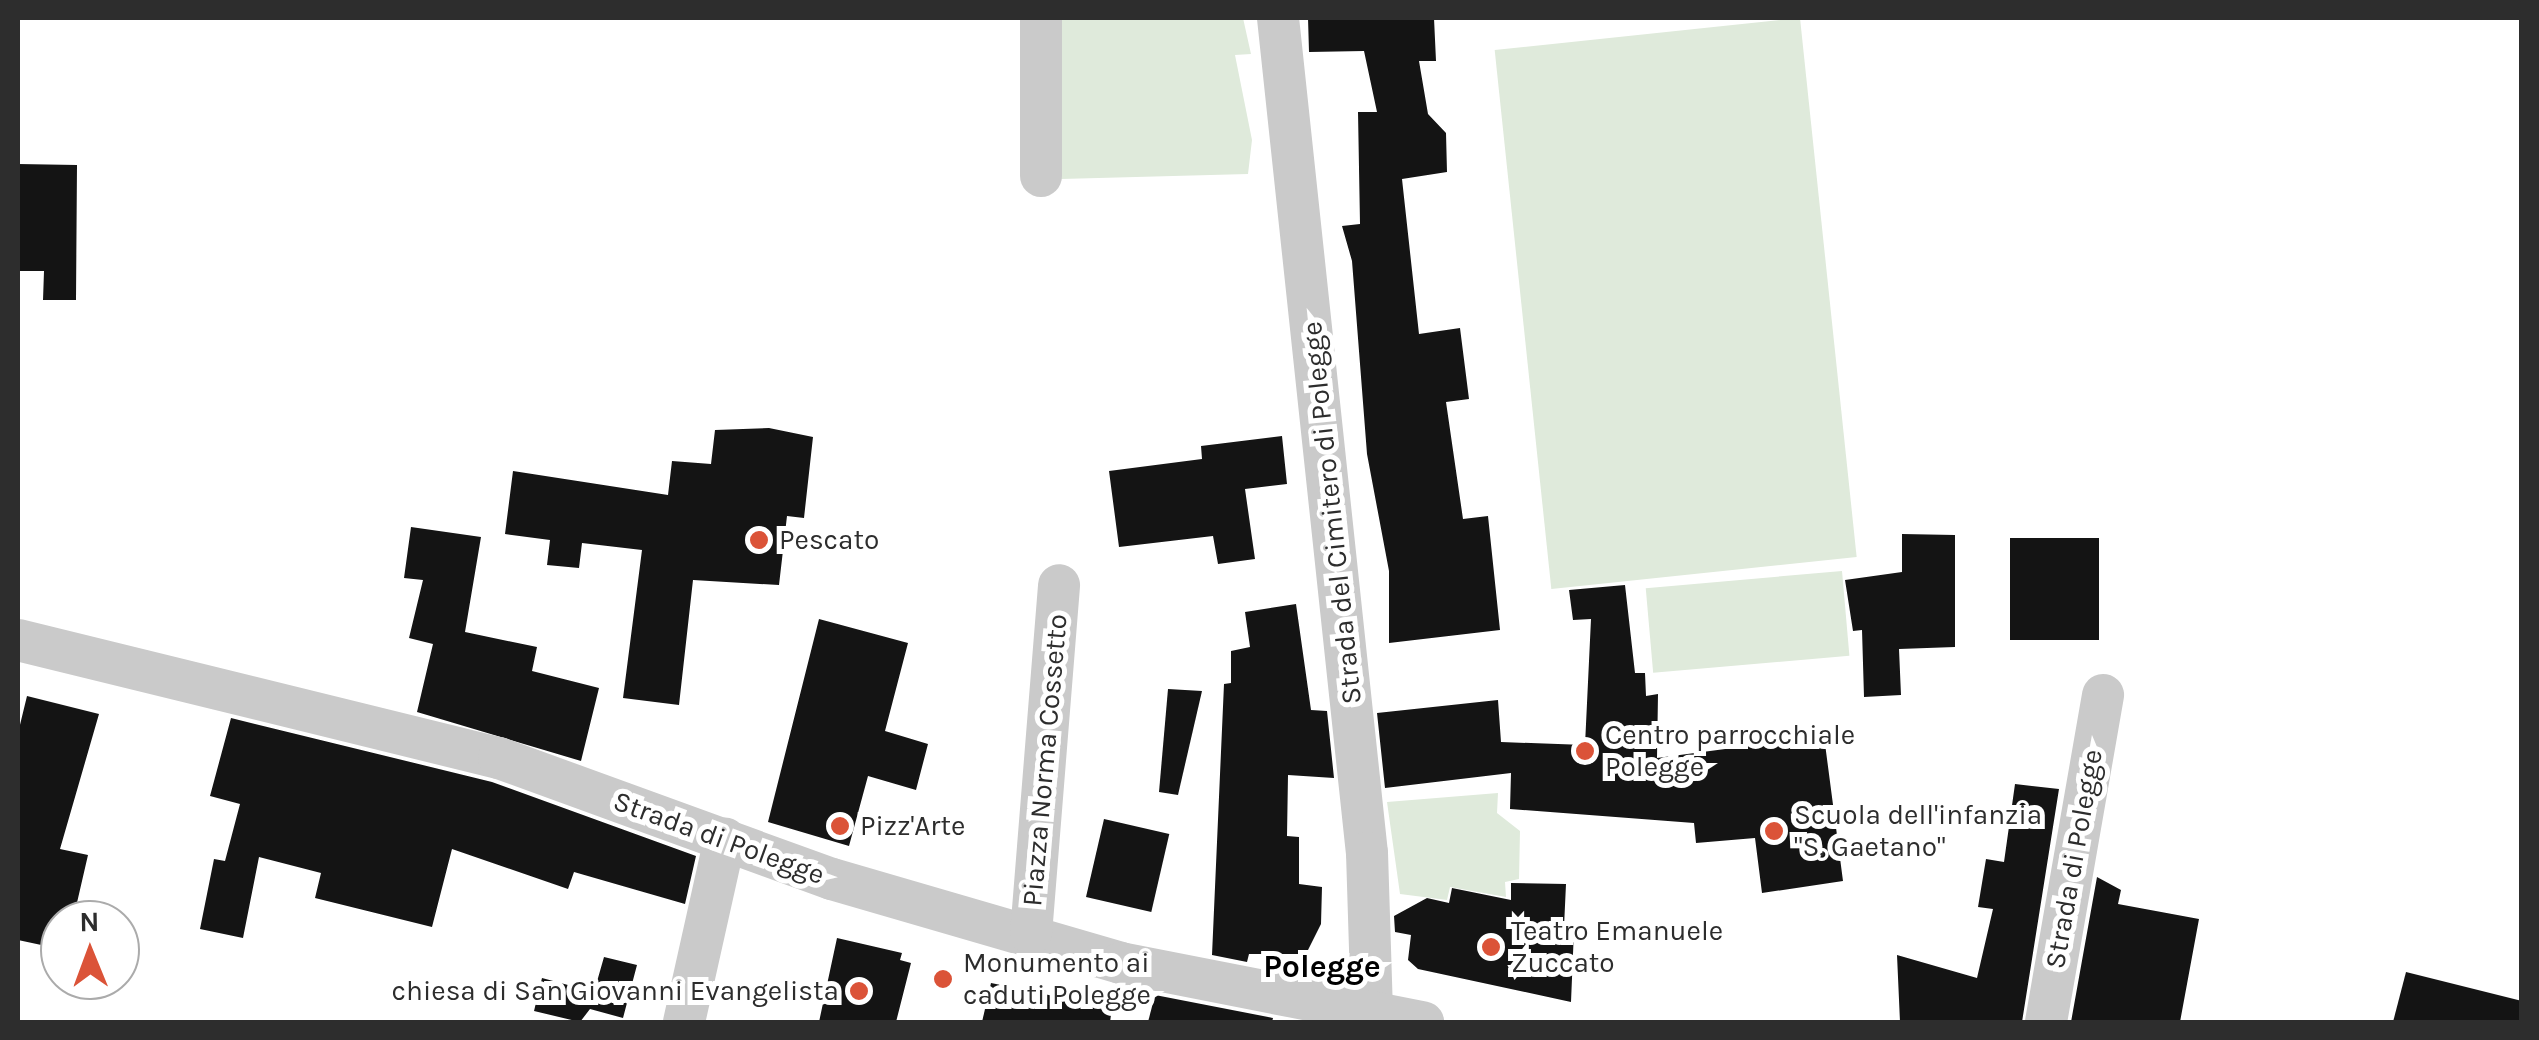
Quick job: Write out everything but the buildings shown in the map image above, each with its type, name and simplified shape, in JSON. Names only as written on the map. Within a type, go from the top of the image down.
[{"type":"street","points":[[1041,18],[1041,176]]},
{"type":"street","name":"Strada del Cimitero di Polegge","points":[[1278,18],[1367,853],[1372,1010]]},
{"type":"street","name":"Piazza Norma Cossetto","points":[[1032,934],[1059,585]]},
{"type":"street","name":"Strada di Polegge","points":[[18,640],[499,758],[846,883],[1032,934],[1120,963],[1423,1022]]},
{"type":"street","name":"Strada di Polegge","points":[[2046,1022],[2103,695]]},
{"type":"street","points":[[684,1022],[725,840]]},
{"type":"green space","points":[[1061,18],[1243,18],[1251,54],[1235,55],[1252,140],[1248,174],[1061,179]]},
{"type":"green space","points":[[1800,18],[1857,557],[1551,589],[1495,50]]},
{"type":"green space","points":[[1842,571],[1849,656],[1653,673],[1646,588]]},
{"type":"green space","points":[[1498,793],[1497,813],[1520,831],[1519,879],[1505,882],[1506,897],[1450,887],[1447,900],[1400,894],[1387,802]]},
{"type":"place","name":"Pescato","points":[[759,540]]},
{"type":"place","name":"Centro parrocchiale Polegge","points":[[1585,751]]},
{"type":"place","name":"Pizz'Arte","points":[[840,826]]},
{"type":"place","name":"Scuola dell'infanzia \"S. Gaetano\"","points":[[1774,831]]},
{"type":"place","name":"Teatro Emanuele Zuccato","points":[[1491,947]]},
{"type":"place","name":"Monumento ai caduti Polegge","points":[[943,979]]},
{"type":"place","name":"chiesa di San Giovanni Evangelista","points":[[859,991]]},
{"type":"district","name":"Polegge","points":[[1322,967]]}]
